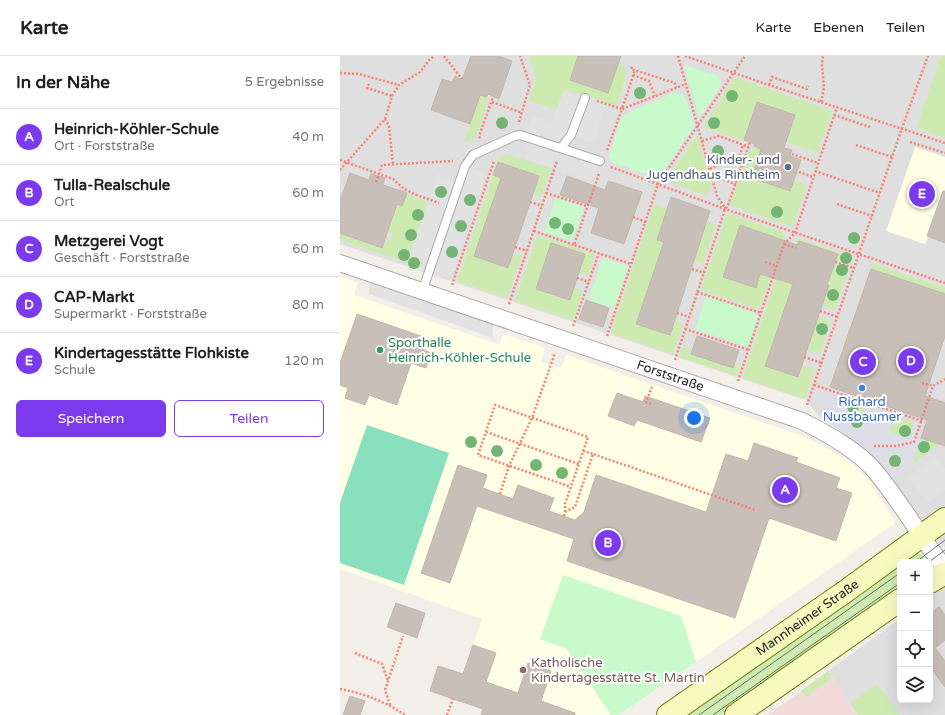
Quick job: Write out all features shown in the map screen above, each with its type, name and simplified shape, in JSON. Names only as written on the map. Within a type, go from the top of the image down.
[{"type":"street","name":"Forststraße","points":[[340,263],[802,421],[856,453],[875,470],[945,568]]},
{"type":"street","name":"Mannheimer Straße","points":[[668,715],[922,537],[945,519]]},
{"type":"street","points":[[933,580],[945,573]]},
{"type":"street","points":[[736,715],[897,602]]},
{"type":"lane","points":[[561,148],[571,134],[585,98]]},
{"type":"lane","points":[[422,292],[468,160],[473,155],[520,135],[601,162]]},
{"type":"path","points":[[340,170],[385,119],[392,96],[399,85],[420,72],[434,56]]},
{"type":"path","points":[[444,56],[462,79]]},
{"type":"path","points":[[515,136],[530,85],[520,56]]},
{"type":"path","points":[[678,56],[717,196],[725,208]]},
{"type":"path","points":[[685,56],[945,143]]},
{"type":"path","points":[[602,352],[658,184],[745,56]]},
{"type":"path","points":[[821,102],[824,88],[822,65],[823,56]]},
{"type":"path","points":[[802,421],[928,56]]},
{"type":"path","points":[[632,66],[632,69],[675,83],[676,88]]},
{"type":"path","points":[[574,245],[601,162],[622,110],[635,70]]},
{"type":"path","points":[[340,73],[359,74],[399,85]]},
{"type":"path","points":[[633,75],[648,80],[655,96]]},
{"type":"path","points":[[769,85],[772,77],[807,89],[808,86]]},
{"type":"path","points":[[369,84],[368,88],[392,96]]},
{"type":"path","points":[[585,98],[593,99],[622,110],[686,84]]},
{"type":"path","points":[[479,136],[493,97]]},
{"type":"path","points":[[492,102],[522,112]]},
{"type":"path","points":[[733,397],[784,244],[795,233],[837,107]]},
{"type":"path","points":[[834,115],[870,127]]},
{"type":"path","points":[[385,119],[389,126],[393,164]]},
{"type":"path","points":[[702,141],[719,136],[749,147]]},
{"type":"path","points":[[447,300],[501,142]]},
{"type":"path","points":[[670,376],[725,208],[728,206],[750,142]]},
{"type":"path","points":[[910,142],[945,153]]},
{"type":"path","points":[[710,169],[740,155],[743,145]]},
{"type":"path","points":[[856,145],[892,157]]},
{"type":"path","points":[[792,154],[818,164]]},
{"type":"path","points":[[340,160],[393,179],[403,188],[414,194],[451,207]]},
{"type":"path","points":[[376,182],[382,165],[468,160]]},
{"type":"path","points":[[728,160],[742,165]]},
{"type":"path","points":[[601,162],[619,170],[795,233],[945,283]]},
{"type":"path","points":[[504,320],[555,166]]},
{"type":"path","points":[[815,171],[880,193]]},
{"type":"path","points":[[799,172],[813,177]]},
{"type":"path","points":[[712,175],[736,184]]},
{"type":"path","points":[[546,193],[587,206]]},
{"type":"path","points":[[530,202],[542,206]]},
{"type":"path","points":[[837,204],[872,216]]},
{"type":"path","points":[[633,217],[646,222]]},
{"type":"path","points":[[534,231],[631,264]]},
{"type":"path","points":[[784,244],[796,248]]},
{"type":"path","points":[[515,247],[527,251]]},
{"type":"path","points":[[568,341],[599,253]]},
{"type":"path","points":[[765,262],[777,266]]},
{"type":"path","points":[[835,262],[854,268]]},
{"type":"path","points":[[692,269],[704,273]]},
{"type":"path","points":[[577,278],[589,282]]},
{"type":"path","points":[[697,292],[761,313]]},
{"type":"path","points":[[820,311],[838,317]]},
{"type":"path","points":[[677,313],[689,317]]},
{"type":"path","points":[[685,328],[748,350]]},
{"type":"path","points":[[804,358],[822,363]]},
{"type":"path","points":[[500,494],[509,466],[532,418],[551,365]]},
{"type":"path","points":[[856,453],[864,446],[896,446],[914,442],[933,386],[945,379]]},
{"type":"path","points":[[922,382],[933,386]]},
{"type":"path","points":[[651,404],[646,402],[653,384]]},
{"type":"path","points":[[814,385],[922,420]]},
{"type":"path","points":[[564,516],[565,504],[571,487],[579,464],[588,437],[495,405],[478,455],[571,487]]},
{"type":"path","points":[[486,432],[579,464]]},
{"type":"path","points":[[583,451],[755,510]]},
{"type":"path","points":[[565,512],[575,507],[593,454]]},
{"type":"path","points":[[390,705],[385,690],[403,636]]},
{"type":"path","points":[[355,653],[382,664],[388,681]]},
{"type":"path","points":[[340,688],[350,690],[390,705],[405,715]]},
{"type":"path","points":[[447,715],[453,699]]},
{"type":"shaded area","points":[[340,56],[945,56],[945,548],[861,445],[820,417],[805,400],[340,244]]},
{"type":"shaded area","points":[[564,90],[606,106],[593,143],[571,135],[562,148],[600,161],[593,182],[558,171],[562,158],[555,155],[551,168],[524,159],[528,146],[527,128],[532,115],[552,122]]},
{"type":"shaded area","points":[[915,147],[945,157],[945,243],[928,237],[925,244],[886,231]]},
{"type":"shaded area","points":[[465,166],[487,173],[478,199],[464,195],[462,201],[476,206],[469,225],[455,221],[453,227],[467,232],[460,251],[447,247],[444,253],[458,258],[451,277],[429,270],[431,265],[409,257],[427,203],[441,207],[443,202],[429,197],[431,191],[445,196],[447,192],[433,187],[437,174],[459,182]]},
{"type":"shaded area","points":[[369,274],[493,316],[493,338],[369,294]]},
{"type":"shaded area","points":[[340,276],[358,283],[354,295],[500,345],[503,334],[545,348],[541,362],[561,368],[566,355],[808,438],[850,462],[868,479],[895,523],[696,662],[681,616],[567,649],[611,715],[500,715],[430,691],[438,666],[463,674],[482,619],[340,569]]},
{"type":"shaded area","points":[[924,377],[942,383],[937,397],[935,397],[913,464],[893,478],[884,463],[864,446],[820,417],[830,387]],"holes":[[[854,403],[869,414],[871,417],[869,423],[861,425],[852,422],[850,407],[851,404]],[[908,419],[914,423],[909,432],[904,435],[894,434],[889,431],[890,427]],[[883,451],[892,451],[904,460],[904,464],[902,468],[890,466],[884,458]]]},
{"type":"shaded area","points":[[936,456],[945,469],[945,490],[927,503],[908,478]]},
{"type":"shaded area","points":[[945,587],[945,715],[858,715],[828,671],[897,621],[897,703],[933,703],[933,595]]},
{"type":"shaded area","points":[[828,671],[858,715],[768,715],[801,691]]},
{"type":"green space","points":[[529,56],[578,56],[570,80],[608,93],[619,62],[621,63],[623,67],[627,68],[624,75],[626,77],[616,106],[579,93],[578,95],[564,90],[557,110],[529,101],[536,78]]},
{"type":"green space","points":[[941,56],[945,56],[945,138],[916,128]]},
{"type":"green space","points":[[684,65],[718,76],[721,82],[720,87],[699,118]]},
{"type":"green space","points":[[735,77],[832,111],[818,153],[786,142],[795,115],[757,102],[744,141],[703,127]]},
{"type":"green space","points":[[481,92],[487,97],[485,104],[487,105],[476,137],[464,143]]},
{"type":"green space","points":[[676,92],[680,93],[686,100],[694,126],[659,178],[612,162],[609,157],[621,118],[628,113]]},
{"type":"green space","points":[[697,135],[710,181],[709,191],[704,195],[666,181]]},
{"type":"green space","points":[[754,146],[762,146],[752,178],[790,191],[794,180],[807,185],[793,227],[730,205],[749,151],[752,152]]},
{"type":"green space","points":[[506,154],[551,168],[541,197],[532,194],[538,176],[494,175],[501,178],[474,256],[507,268],[513,253],[522,256],[507,298],[457,281],[499,158]]},
{"type":"green space","points":[[402,191],[428,202],[409,257],[423,262],[421,267],[340,240],[340,233],[349,236],[351,232],[364,242],[382,248],[384,241],[389,243],[393,233],[388,232]]},
{"type":"green space","points":[[556,198],[584,207],[572,241],[544,232]]},
{"type":"green space","points":[[654,204],[667,208],[666,213],[705,226],[707,222],[716,225],[703,264],[694,261],[701,242],[660,228],[657,240],[664,242],[636,323],[669,335],[674,321],[683,324],[673,354],[611,333]]},
{"type":"green space","points":[[727,213],[785,233],[777,258],[767,255],[773,236],[740,225],[723,277],[755,288],[762,270],[772,273],[759,309],[701,290]]},
{"type":"green space","points":[[537,235],[595,254],[588,276],[578,273],[585,254],[551,243],[536,289],[569,300],[574,287],[583,291],[573,320],[515,301]]},
{"type":"green space","points":[[797,238],[853,257],[851,264],[836,259],[837,254],[799,241],[797,246],[794,245]]},
{"type":"green space","points":[[786,248],[849,269],[835,310],[822,305],[829,285],[789,272],[785,281],[793,284],[765,366],[798,377],[802,365],[815,369],[805,399],[742,378]]},
{"type":"green space","points":[[603,258],[629,266],[614,310],[588,301]]},
{"type":"green space","points":[[872,263],[945,288],[945,294],[871,269]]},
{"type":"green space","points":[[706,296],[759,314],[748,347],[695,329]]},
{"type":"green space","points":[[818,316],[831,321],[820,354],[807,350]]},
{"type":"green space","points":[[682,347],[692,350],[691,354],[732,368],[734,364],[740,366],[737,376],[679,357]]},
{"type":"green space","points":[[851,403],[854,403],[865,410],[871,417],[869,423],[859,425],[852,421],[849,413]]},
{"type":"green space","points":[[905,420],[911,420],[914,423],[913,427],[907,433],[900,435],[889,431],[890,427]]},
{"type":"green space","points":[[367,425],[449,453],[404,585],[340,563],[340,503]]},
{"type":"green space","points":[[921,438],[929,441],[945,439],[913,464]]},
{"type":"green space","points":[[910,552],[918,552],[924,559],[900,559]]},
{"type":"green space","points":[[897,561],[897,594],[887,599],[721,715],[679,715]]},
{"type":"green space","points":[[563,575],[681,616],[696,662],[618,715],[611,715],[567,649],[540,639]]},
{"type":"green space","points":[[828,671],[832,678],[806,697],[801,691]]},
{"type":"green space","points":[[877,684],[900,715],[858,715],[850,703]]},
{"type":"building","points":[[471,56],[499,56],[512,61],[499,99],[488,94],[487,97],[480,95],[470,124],[431,110],[442,79],[452,82],[455,76],[462,80]]},
{"type":"building","points":[[578,56],[621,56],[608,93],[570,80]]},
{"type":"building","points":[[757,102],[795,115],[784,148],[792,150],[790,156],[801,160],[790,191],[752,178],[761,149],[754,146],[755,144],[744,140]]},
{"type":"building","points":[[498,162],[539,176],[508,268],[474,256],[501,178],[493,175]]},
{"type":"building","points":[[350,173],[369,180],[371,174],[385,178],[383,185],[407,193],[402,206],[397,204],[382,248],[340,233],[340,201]]},
{"type":"building","points":[[567,176],[605,190],[608,181],[642,192],[624,244],[591,233],[599,208],[560,195]]},
{"type":"building","points":[[943,191],[945,191],[945,243],[927,236]]},
{"type":"building","points":[[671,197],[710,211],[670,335],[636,324],[664,242],[657,240]]},
{"type":"building","points":[[740,225],[797,245],[799,241],[838,254],[798,377],[765,366],[793,284],[760,274],[756,288],[723,277]]},
{"type":"building","points":[[551,243],[585,254],[570,300],[536,289]]},
{"type":"building","points":[[871,269],[945,294],[945,336],[925,396],[945,403],[945,446],[921,438],[927,420],[830,387]]},
{"type":"building","points":[[586,300],[609,308],[603,327],[579,319]]},
{"type":"building","name":"Sporthalle Heinrich-Köhler-Schule","points":[[357,314],[421,336],[417,347],[431,353],[426,368],[411,363],[397,405],[369,395],[365,405],[345,398],[348,388],[340,385],[340,363]]},
{"type":"building","points":[[697,336],[739,350],[733,368],[691,354]]},
{"type":"building","points":[[617,393],[643,402],[645,396],[710,418],[701,442],[637,420],[634,426],[608,416]]},
{"type":"building","points":[[754,443],[798,458],[796,462],[840,478],[836,488],[852,493],[836,541],[769,518],[735,618],[567,561],[574,539],[477,506],[450,583],[421,573],[458,465],[487,475],[483,488],[513,499],[518,485],[554,498],[549,511],[575,520],[584,512],[596,475],[706,512],[726,454],[748,461]]},
{"type":"building","points":[[396,603],[425,613],[417,638],[387,627]]},
{"type":"building","points":[[939,607],[945,615],[945,640],[935,648],[945,661],[945,687],[933,671],[933,612]]},
{"type":"building","points":[[473,645],[496,653],[486,682],[518,693],[528,663],[551,671],[541,701],[575,713],[575,715],[481,715],[483,709],[430,691],[438,666],[463,674]]},
{"type":"building","points":[[350,696],[365,701],[360,715],[343,715]]},
{"type":"tram line","points":[[920,559],[945,540]]},
{"type":"tram line","points":[[933,559],[945,550]]},
{"type":"tram line","points":[[699,715],[897,575]]},
{"type":"tram line","points":[[713,715],[897,585]]},
{"type":"place","name":"Kinder- und Jugendhaus Rintheim","points":[[788,167]]},
{"type":"place","name":"Kindertagesstätte Flohkiste","points":[[922,194]]},
{"type":"place","name":"Sporthalle Heinrich-Köhler-Schule","points":[[380,350]]},
{"type":"place","name":"CAP-Markt","points":[[911,361]]},
{"type":"place","name":"Metzgerei Vogt","points":[[863,362]]},
{"type":"place","name":"Richard Nussbaumer","points":[[862,388]]},
{"type":"place","name":"Heinrich-Köhler-Schule","points":[[785,490]]},
{"type":"place","name":"Tulla-Realschule","points":[[608,543]]},
{"type":"place","name":"Katholische Kindertagesstätte St. Martin","points":[[523,670]]}]
